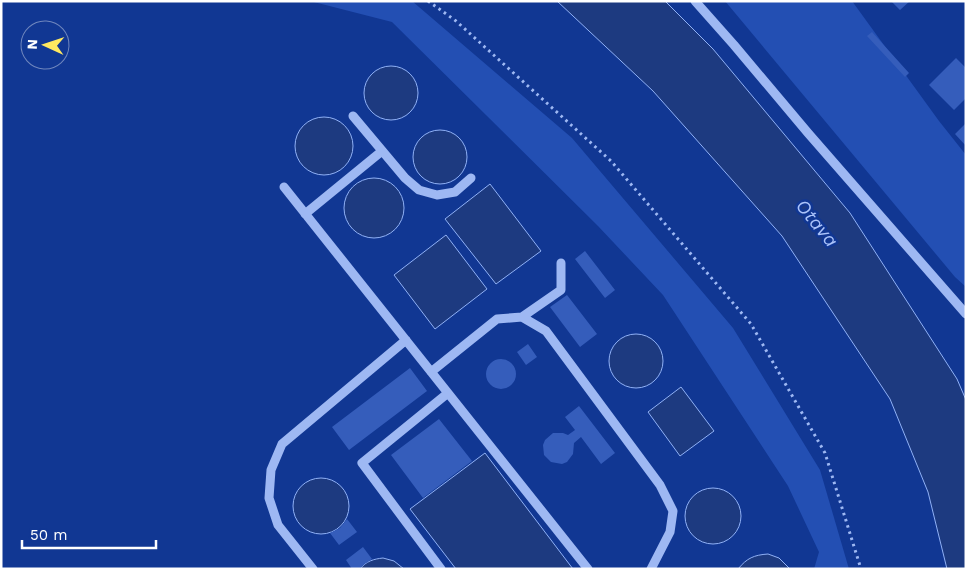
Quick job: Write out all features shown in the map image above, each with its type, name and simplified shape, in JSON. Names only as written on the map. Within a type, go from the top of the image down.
[{"type":"lane","points":[[695,1],[966,314]]},
{"type":"lane","points":[[353,116],[404,178],[419,190],[437,194],[455,192],[472,178]]},
{"type":"lane","points":[[305,214],[382,151]]},
{"type":"lane","points":[[284,187],[588,569]]},
{"type":"lane","points":[[431,372],[497,319],[522,317],[561,290],[561,263]]},
{"type":"lane","points":[[522,317],[546,331],[660,485],[673,511],[670,532],[651,569]]},
{"type":"lane","points":[[313,569],[278,524],[269,498],[271,470],[282,444],[406,340]]},
{"type":"lane","points":[[441,569],[362,462],[448,393]]},
{"type":"path","points":[[428,1],[456,21],[611,161],[751,324],[825,453],[861,569]]},
{"type":"shaded area","points":[[310,1],[412,1],[572,138],[733,328],[820,470],[849,569],[814,569],[819,552],[788,486],[663,295],[598,226],[392,22]]},
{"type":"shaded area","points":[[725,1],[852,1],[966,155],[966,287],[955,277]]},
{"type":"water","name":"Otava","points":[[557,1],[665,1],[713,49],[850,213],[957,379],[966,400],[966,569],[947,569],[928,492],[890,399],[782,236],[653,91]]},
{"type":"water","points":[[391,66],[401,68],[410,74],[416,83],[418,93],[416,103],[410,112],[401,118],[391,120],[381,118],[372,112],[366,103],[364,93],[366,83],[372,74],[381,68]]},
{"type":"water","points":[[324,117],[335,119],[345,125],[351,135],[353,146],[351,157],[345,167],[335,173],[324,175],[313,173],[303,167],[297,157],[295,146],[297,135],[303,125],[313,119]]},
{"type":"water","points":[[435,130],[445,130],[455,134],[463,142],[467,157],[463,172],[455,180],[445,184],[435,184],[425,180],[417,172],[413,162],[413,152],[417,142],[425,134]]},
{"type":"water","points":[[374,178],[390,183],[395,187],[399,192],[404,208],[399,224],[395,229],[390,233],[374,238],[358,233],[353,229],[349,224],[344,208],[349,192],[353,187],[358,183]]},
{"type":"water","points":[[490,184],[541,251],[496,284],[445,219]]},
{"type":"water","points":[[446,235],[487,289],[435,329],[394,275]]},
{"type":"water","points":[[631,334],[641,334],[651,338],[659,346],[663,361],[659,376],[651,384],[641,388],[631,388],[621,384],[613,376],[609,366],[609,356],[613,346],[621,338]]},
{"type":"water","points":[[681,387],[714,431],[680,456],[648,412]]},
{"type":"water","points":[[485,453],[573,569],[456,569],[410,509]]},
{"type":"water","points":[[316,478],[326,478],[341,486],[347,495],[349,506],[347,517],[341,526],[326,534],[316,534],[305,529],[298,522],[293,511],[293,501],[298,490],[305,483]]},
{"type":"water","points":[[708,488],[718,488],[733,496],[739,505],[741,516],[739,527],[733,536],[718,544],[708,544],[697,539],[690,532],[685,521],[685,511],[690,500],[697,493]]},
{"type":"water","points":[[768,554],[779,558],[790,569],[738,569],[751,558]]},
{"type":"water","points":[[383,558],[394,561],[404,569],[360,569],[370,561]]},
{"type":"building","points":[[891,1],[910,1],[900,10]]},
{"type":"building","points":[[872,32],[909,73],[905,77],[867,36]]},
{"type":"building","points":[[956,58],[966,68],[966,98],[954,110],[929,85]]},
{"type":"building","points":[[966,123],[966,146],[955,134]]},
{"type":"building","points":[[585,251],[615,290],[605,298],[575,259]]},
{"type":"building","points":[[567,295],[597,334],[580,347],[550,307]]},
{"type":"building","points":[[528,344],[537,357],[526,365],[517,352]]},
{"type":"building","points":[[501,359],[512,363],[516,374],[512,385],[501,389],[490,385],[486,374],[490,363]]},
{"type":"building","points":[[410,368],[427,391],[349,450],[332,427]]},
{"type":"building","points":[[579,406],[615,453],[601,464],[581,437],[574,443],[573,454],[567,462],[562,464],[551,462],[544,455],[543,445],[545,440],[553,433],[568,435],[575,430],[565,417]]},
{"type":"building","points":[[439,419],[472,461],[423,498],[391,455]]},
{"type":"building","points":[[347,519],[357,532],[339,545],[330,533],[340,528]]},
{"type":"building","points":[[363,547],[372,559],[360,569],[352,569],[346,560]]}]
